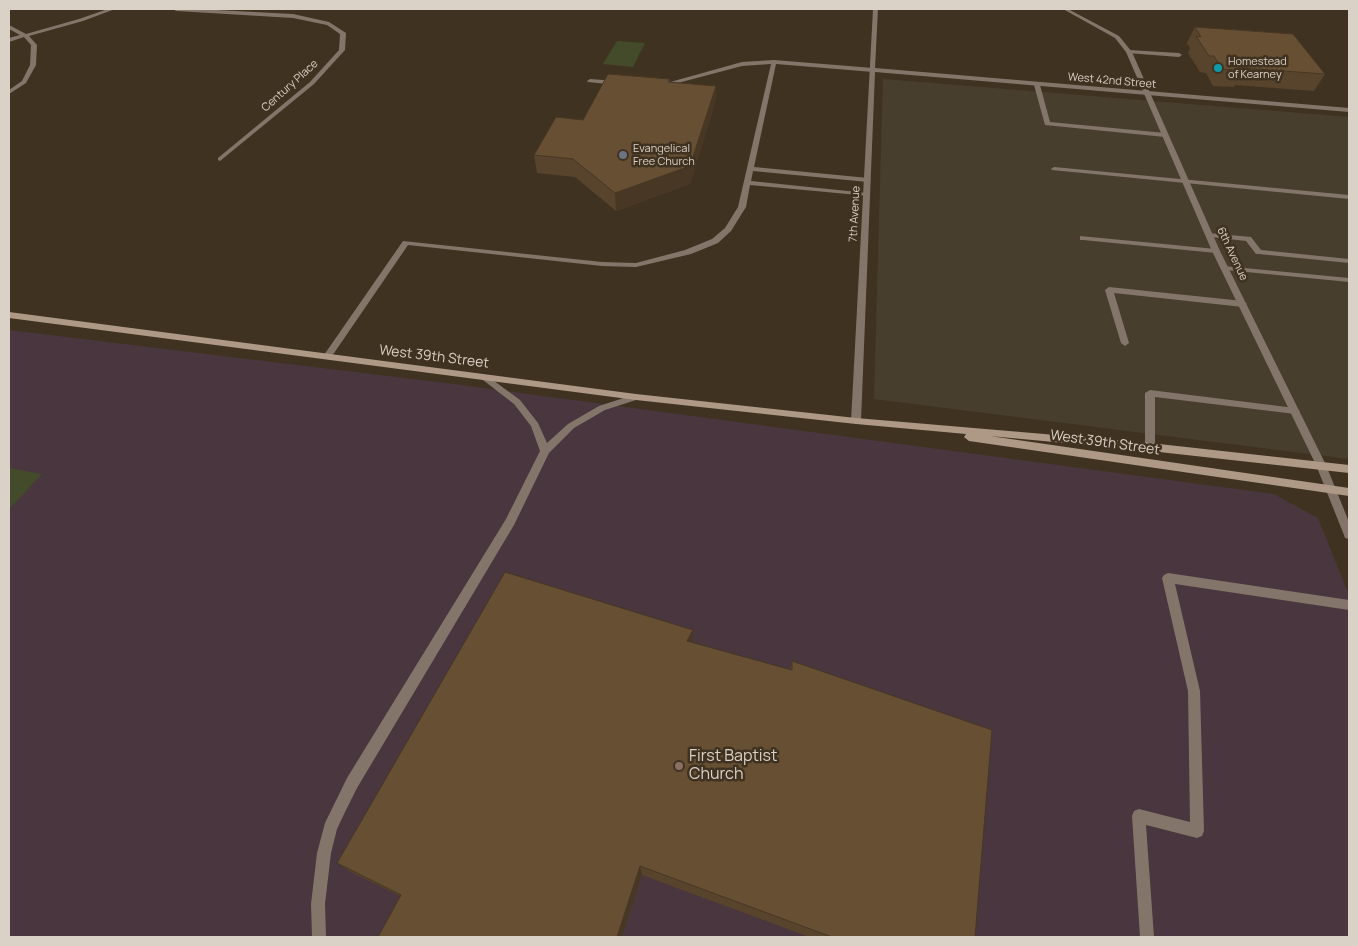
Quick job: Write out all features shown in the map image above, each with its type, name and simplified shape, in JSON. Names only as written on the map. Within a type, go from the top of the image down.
[{"type":"main road","name":"West 39th Street","points":[[9,315],[636,397],[856,421],[1150,447],[1349,469]]},
{"type":"main road","name":"West 39th Street","points":[[856,421],[1349,492]]},
{"type":"street","points":[[9,40],[112,9]]},
{"type":"street","name":"Century Place","points":[[176,9],[296,14],[329,24],[343,33],[342,50],[312,83],[220,159]]},
{"type":"street","name":"7th Avenue","points":[[856,421],[875,9]]},
{"type":"street","name":"6th Avenue","points":[[1066,9],[1117,37],[1129,52],[1211,235],[1216,251],[1321,465],[1349,535]]},
{"type":"street","points":[[9,27],[26,36],[34,45],[33,65],[24,82],[9,92]]},
{"type":"street","points":[[1129,52],[1180,55]]},
{"type":"street","points":[[328,357],[406,243],[602,264],[636,264],[688,252],[715,241],[728,229],[742,207],[774,62]]},
{"type":"street","name":"West 42nd Street","points":[[648,86],[658,86],[742,64],[774,62],[1349,110]]},
{"type":"street","points":[[590,81],[629,84]]},
{"type":"street","points":[[1037,85],[1047,124],[1165,135]]},
{"type":"street","points":[[751,169],[868,180]]},
{"type":"street","points":[[1054,169],[1349,197]]},
{"type":"street","points":[[748,183],[867,195]]},
{"type":"street","points":[[1211,235],[1248,239],[1259,252],[1349,261]]},
{"type":"street","points":[[1083,238],[1216,251]]},
{"type":"street","points":[[1226,268],[1349,280]]},
{"type":"street","points":[[1125,343],[1109,290],[1243,304]]},
{"type":"street","points":[[486,378],[517,402],[535,425],[545,451]]},
{"type":"street","points":[[1150,447],[1150,393],[1295,411]]},
{"type":"street","points":[[319,937],[318,904],[324,853],[330,828],[352,783],[510,522],[545,451],[571,426],[602,408],[636,397]]},
{"type":"street","points":[[1147,937],[1139,816],[1198,831],[1194,691],[1168,578],[1349,605]]},
{"type":"shaded area","points":[[883,79],[1349,117],[1349,459],[874,399]]},
{"type":"shaded area","name":"First Baptist Church","points":[[9,330],[454,384],[1274,494],[1318,518],[1349,595],[1349,937],[9,937]]},
{"type":"green space","points":[[617,41],[645,43],[633,67],[603,64]]},
{"type":"green space","points":[[9,468],[42,474],[9,509]]},
{"type":"building","points":[[1195,27],[1293,34],[1325,74],[1242,68],[1243,71],[1222,69],[1214,56],[1209,56],[1196,36],[1201,37]]},
{"type":"building","name":"Evangelical Free Church","points":[[608,74],[670,79],[668,82],[716,86],[690,166],[615,193],[573,159],[534,155],[556,117],[583,120]]},
{"type":"building","points":[[505,572],[693,630],[687,641],[792,670],[792,661],[992,730],[975,937],[832,937],[640,866],[617,937],[378,937],[401,895],[337,863]]},
{"type":"place","name":"Homestead of Kearney","points":[[1218,68]]},
{"type":"place","name":"Evangelical Free Church","points":[[623,155]]},
{"type":"place","name":"First Baptist Church","points":[[679,766]]}]
